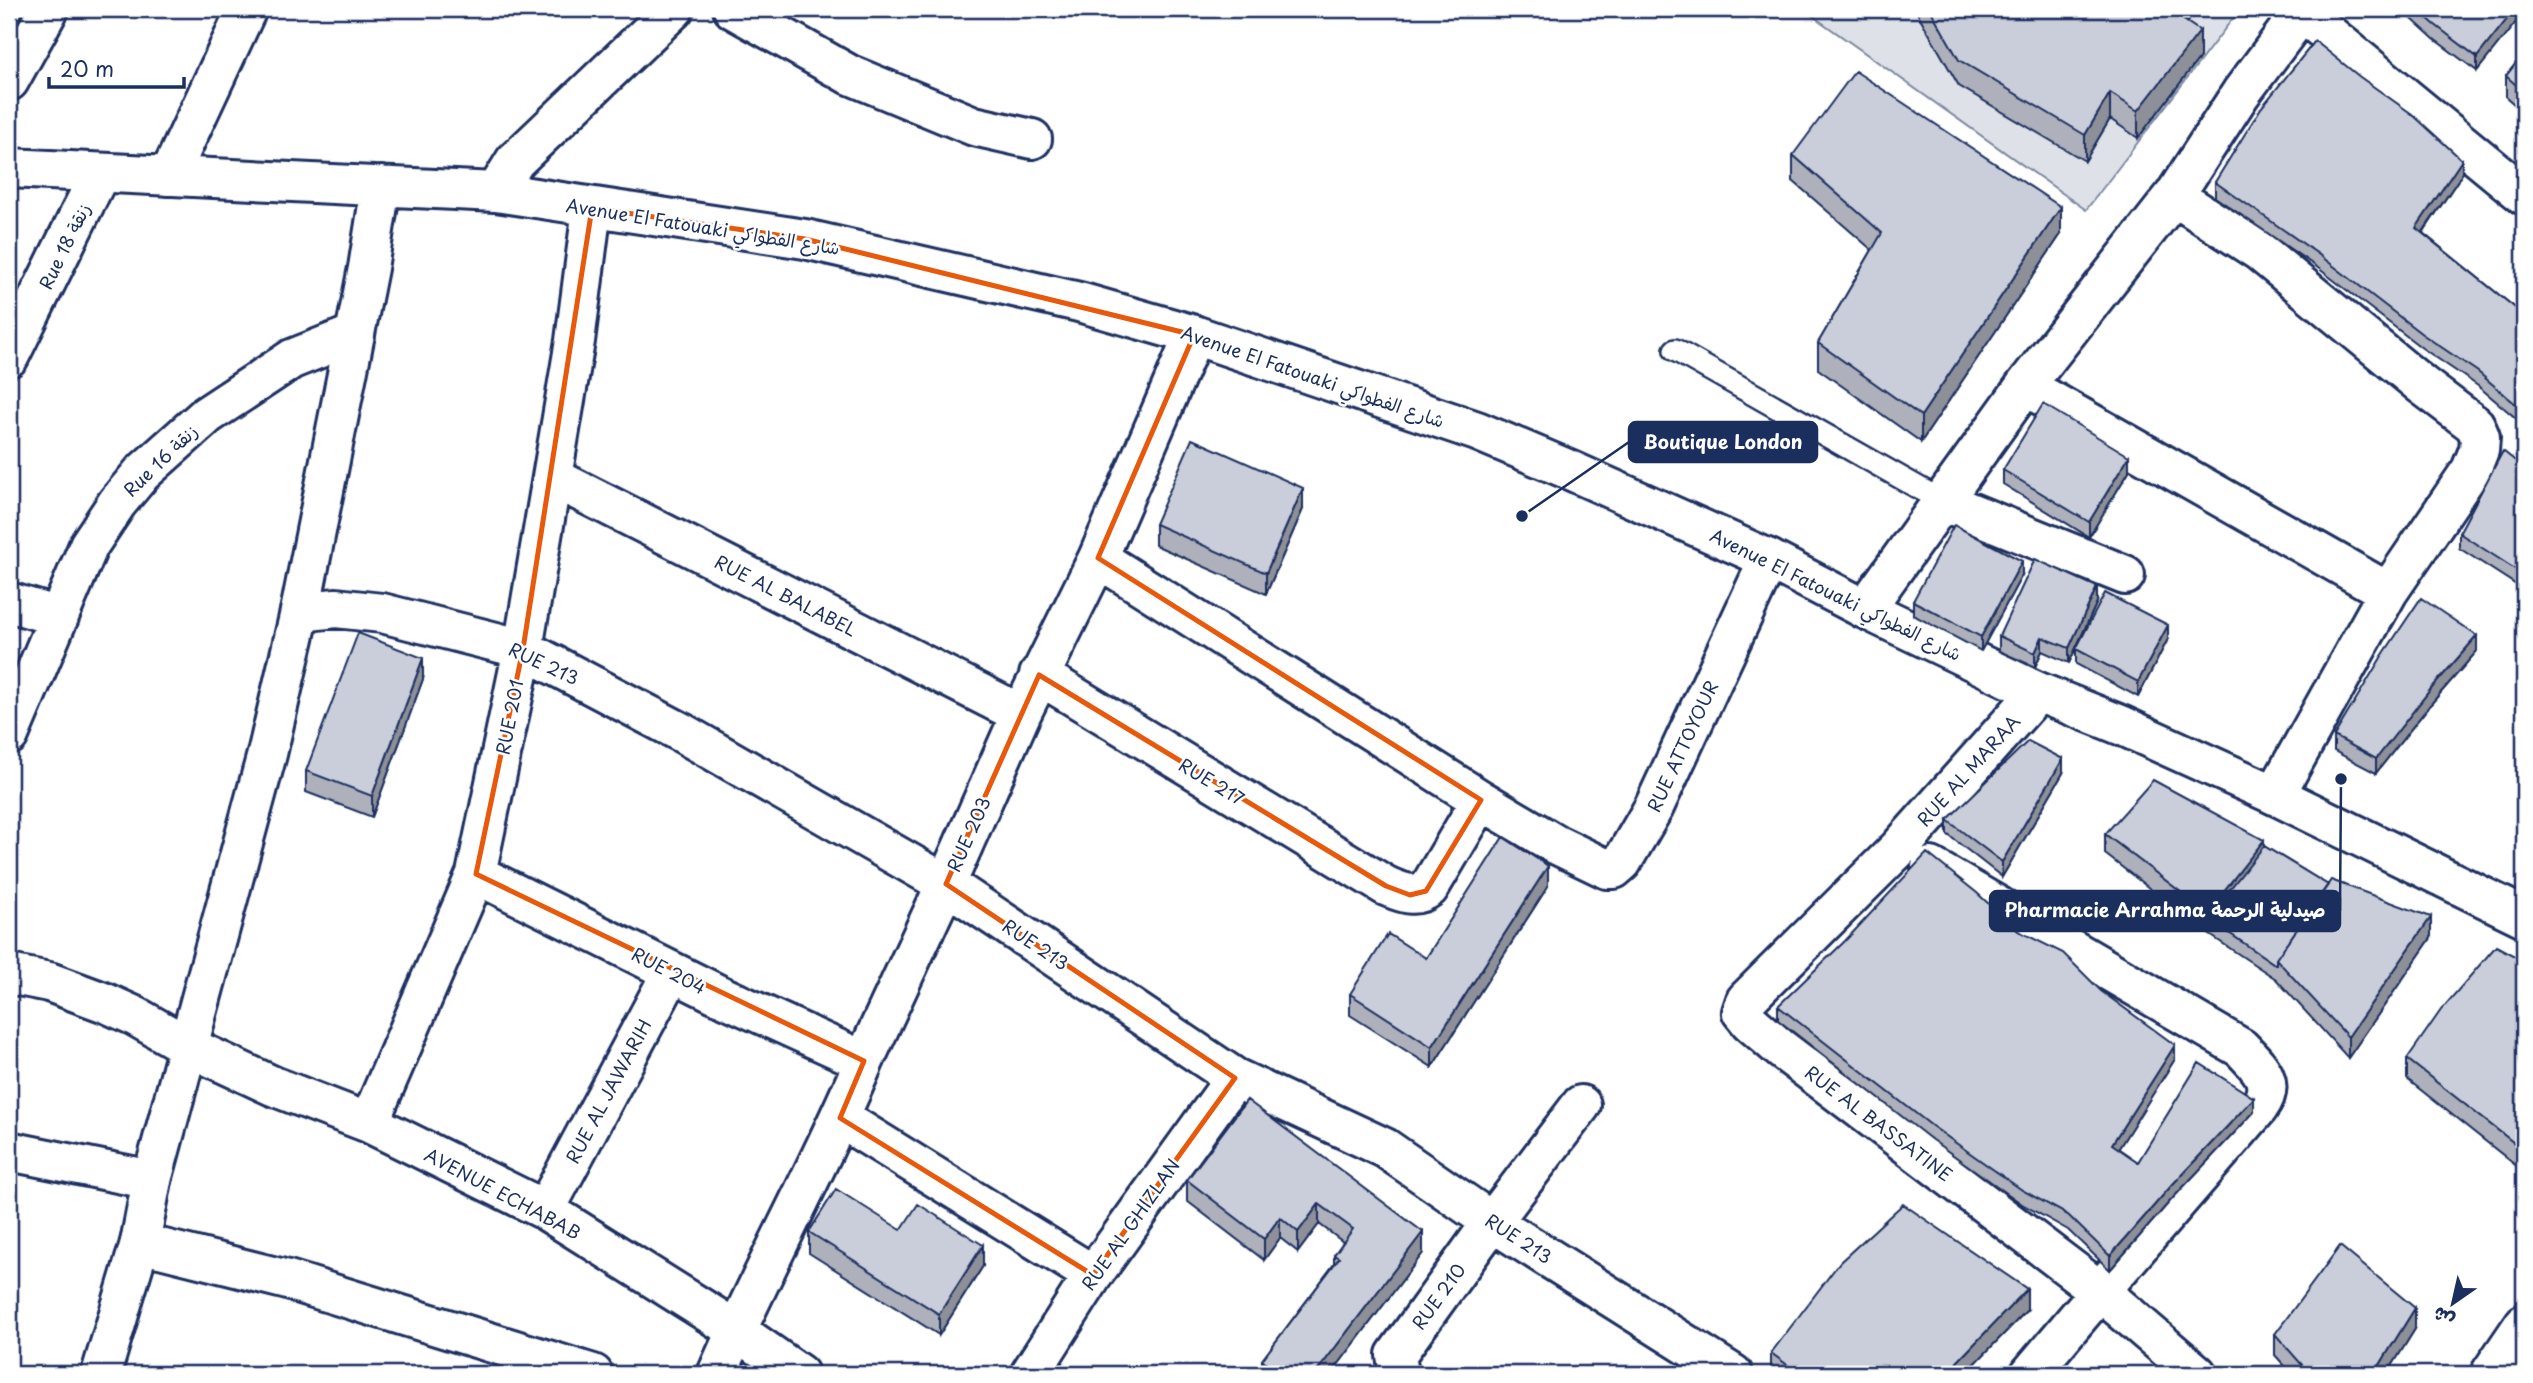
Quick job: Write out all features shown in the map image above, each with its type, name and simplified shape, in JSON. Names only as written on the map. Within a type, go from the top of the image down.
[{"type":"street","points":[[9,81],[50,9]]},
{"type":"street","points":[[169,176],[247,9]]},
{"type":"street","points":[[496,192],[515,161],[674,9]]},
{"type":"street","points":[[733,9],[848,74],[974,126],[1032,139]]},
{"type":"street","points":[[1865,609],[2025,386],[2174,196],[2241,93],[2301,10],[2524,195]]},
{"type":"street","name":"Avenue El Fatouaki شارع الفطواكي","points":[[9,168],[496,192],[805,239],[1079,302],[1194,335],[1477,432],[1573,471],[1769,559],[1865,609],[2038,692],[2123,726],[2275,795],[2524,917]]},
{"type":"street","name":"Rue 18 زنقة","points":[[9,357],[100,173]]},
{"type":"street","points":[[101,1374],[140,1243],[152,1180],[267,754],[300,612],[368,268],[380,186]]},
{"type":"street","points":[[2174,196],[2259,251],[2474,425],[2480,437],[2479,450],[2471,470],[2388,592],[2275,795]]},
{"type":"street","name":"RUE 201","points":[[369,1123],[476,874],[523,649],[575,341],[592,208]]},
{"type":"street","name":"Rue 16 زنقة","points":[[9,735],[89,545],[117,503],[142,474],[208,415],[292,359],[355,334]]},
{"type":"street","name":"RUE 203","points":[[717,1374],[840,1118],[1039,675],[1098,558],[1194,335]]},
{"type":"street","points":[[2025,386],[2388,592]]},
{"type":"street","name":"RUE AL BALABEL","points":[[552,477],[1021,714]]},
{"type":"street","points":[[1942,501],[2126,575]]},
{"type":"street","points":[[1098,558],[1481,800]]},
{"type":"street","name":"RUE ATTOYOUR","points":[[1481,800],[1555,844],[1607,869],[1614,869],[1622,862],[1654,807],[1769,559]]},
{"type":"street","points":[[9,602],[58,617]]},
{"type":"street","name":"RUE 213","points":[[300,612],[336,608],[382,613],[523,649],[679,731],[946,884],[1235,1078],[1385,1148],[1492,1222],[1733,1374]]},
{"type":"street","name":"RUE 217","points":[[1039,675],[1386,886],[1410,895],[1426,891],[1481,800]]},
{"type":"street","name":"RUE AL MARAA","points":[[1899,848],[2038,692]]},
{"type":"street","points":[[1899,848],[2241,1048],[2257,1065],[2267,1082],[2267,1096],[2259,1107],[2030,1374]]},
{"type":"street","name":"RUE AL BASSATINE","points":[[1899,848],[1746,1000],[1742,1013],[1781,1049],[2099,1291],[2197,1374]]},
{"type":"street","name":"RUE 204","points":[[476,874],[672,972],[864,1061]]},
{"type":"street","name":"RUE AL JAWARIH","points":[[545,1210],[672,972]]},
{"type":"street","name":"AVENUE ECHABAB","points":[[9,974],[49,982],[106,1003],[273,1086],[369,1123],[545,1210],[736,1330],[799,1374]]},
{"type":"street","name":"RUE AL GHIZLAN","points":[[1030,1374],[1093,1275],[1235,1078]]},
{"type":"street","name":"RUE 210","points":[[1399,1374],[1396,1355],[1581,1105]]},
{"type":"street","points":[[840,1118],[1093,1275]]},
{"type":"street","points":[[9,1151],[152,1180]]},
{"type":"street","points":[[140,1243],[288,1280],[593,1374]]},
{"type":"street","points":[[2490,1374],[2524,1324]]},
{"type":"lane","points":[[1675,350],[1942,501]]},
{"type":"highlighted area","points":[[592,208],[805,239],[1194,335],[1098,558],[1481,800],[1426,891],[1410,895],[1386,886],[1039,675],[946,884],[1235,1078],[1093,1275],[840,1118],[864,1061],[476,874],[523,649]]},
{"type":"shaded area","points":[[1803,9],[2240,9],[2086,210]]},
{"type":"building","points":[[1930,9],[2170,9],[2200,31],[2138,111],[2110,93],[2085,135],[1959,60]]},
{"type":"building","points":[[2417,9],[2515,9],[2477,57]]},
{"type":"building","points":[[2315,41],[2412,114],[2462,160],[2416,228],[2524,315],[2524,411],[2478,372],[2215,182],[2261,108]]},
{"type":"building","points":[[2524,53],[2524,92],[2506,76]]},
{"type":"building","points":[[1855,71],[2061,207],[1921,416],[1818,343],[1882,233],[1793,155]]},
{"type":"building","points":[[2043,404],[2129,456],[2089,522],[2003,470]]},
{"type":"building","points":[[1192,439],[1303,488],[1266,573],[1155,524]]},
{"type":"building","points":[[2503,451],[2524,468],[2524,562],[2518,571],[2459,533]]},
{"type":"building","points":[[1954,525],[2022,561],[1981,637],[1913,601]]},
{"type":"building","points":[[2035,559],[2097,587],[2069,648],[2042,637],[2035,653],[1999,636]]},
{"type":"building","points":[[2105,593],[2168,625],[2138,682],[2076,649]]},
{"type":"building","points":[[2421,598],[2477,636],[2376,759],[2334,736]]},
{"type":"building","points":[[358,633],[423,658],[372,796],[306,771]]},
{"type":"building","points":[[2028,741],[2063,759],[2002,862],[1947,820]]},
{"type":"building","points":[[2153,780],[2264,840],[2207,912],[2105,834]]},
{"type":"building","points":[[1503,837],[1548,866],[1432,1047],[1350,994],[1388,934],[1426,958]]},
{"type":"building","points":[[2264,846],[2328,885],[2276,959],[2276,965],[2207,918]]},
{"type":"building","points":[[1927,853],[1977,893],[2018,931],[2063,953],[2101,991],[2175,1045],[2112,1144],[2138,1162],[2199,1063],[2254,1098],[2110,1256],[2068,1215],[2022,1190],[1932,1126],[1778,1006],[1845,941]]},
{"type":"building","points":[[2331,880],[2431,917],[2348,1037],[2276,959]]},
{"type":"building","points":[[2496,946],[2524,961],[2524,1138],[2518,1146],[2407,1059],[2441,1010]]},
{"type":"building","points":[[1247,1100],[1423,1232],[1315,1374],[1280,1374],[1262,1360],[1339,1258],[1334,1255],[1353,1229],[1319,1204],[1298,1232],[1280,1217],[1264,1239],[1187,1180]]},
{"type":"building","points":[[836,1189],[901,1230],[918,1204],[983,1245],[939,1314],[809,1232]]},
{"type":"building","points":[[1903,1204],[2027,1289],[1948,1374],[1800,1374],[1771,1353],[1840,1262]]},
{"type":"building","points":[[2340,1246],[2415,1308],[2376,1371],[2360,1374],[2310,1374],[2275,1334]]},
{"type":"building","points":[[2524,1356],[2524,1368],[2518,1363]]},
{"type":"place","name":"Boutique London","points":[[1522,516]]},
{"type":"place","name":"Pharmacie Arrahma صيدلية الرحمة","points":[[2341,779]]}]
